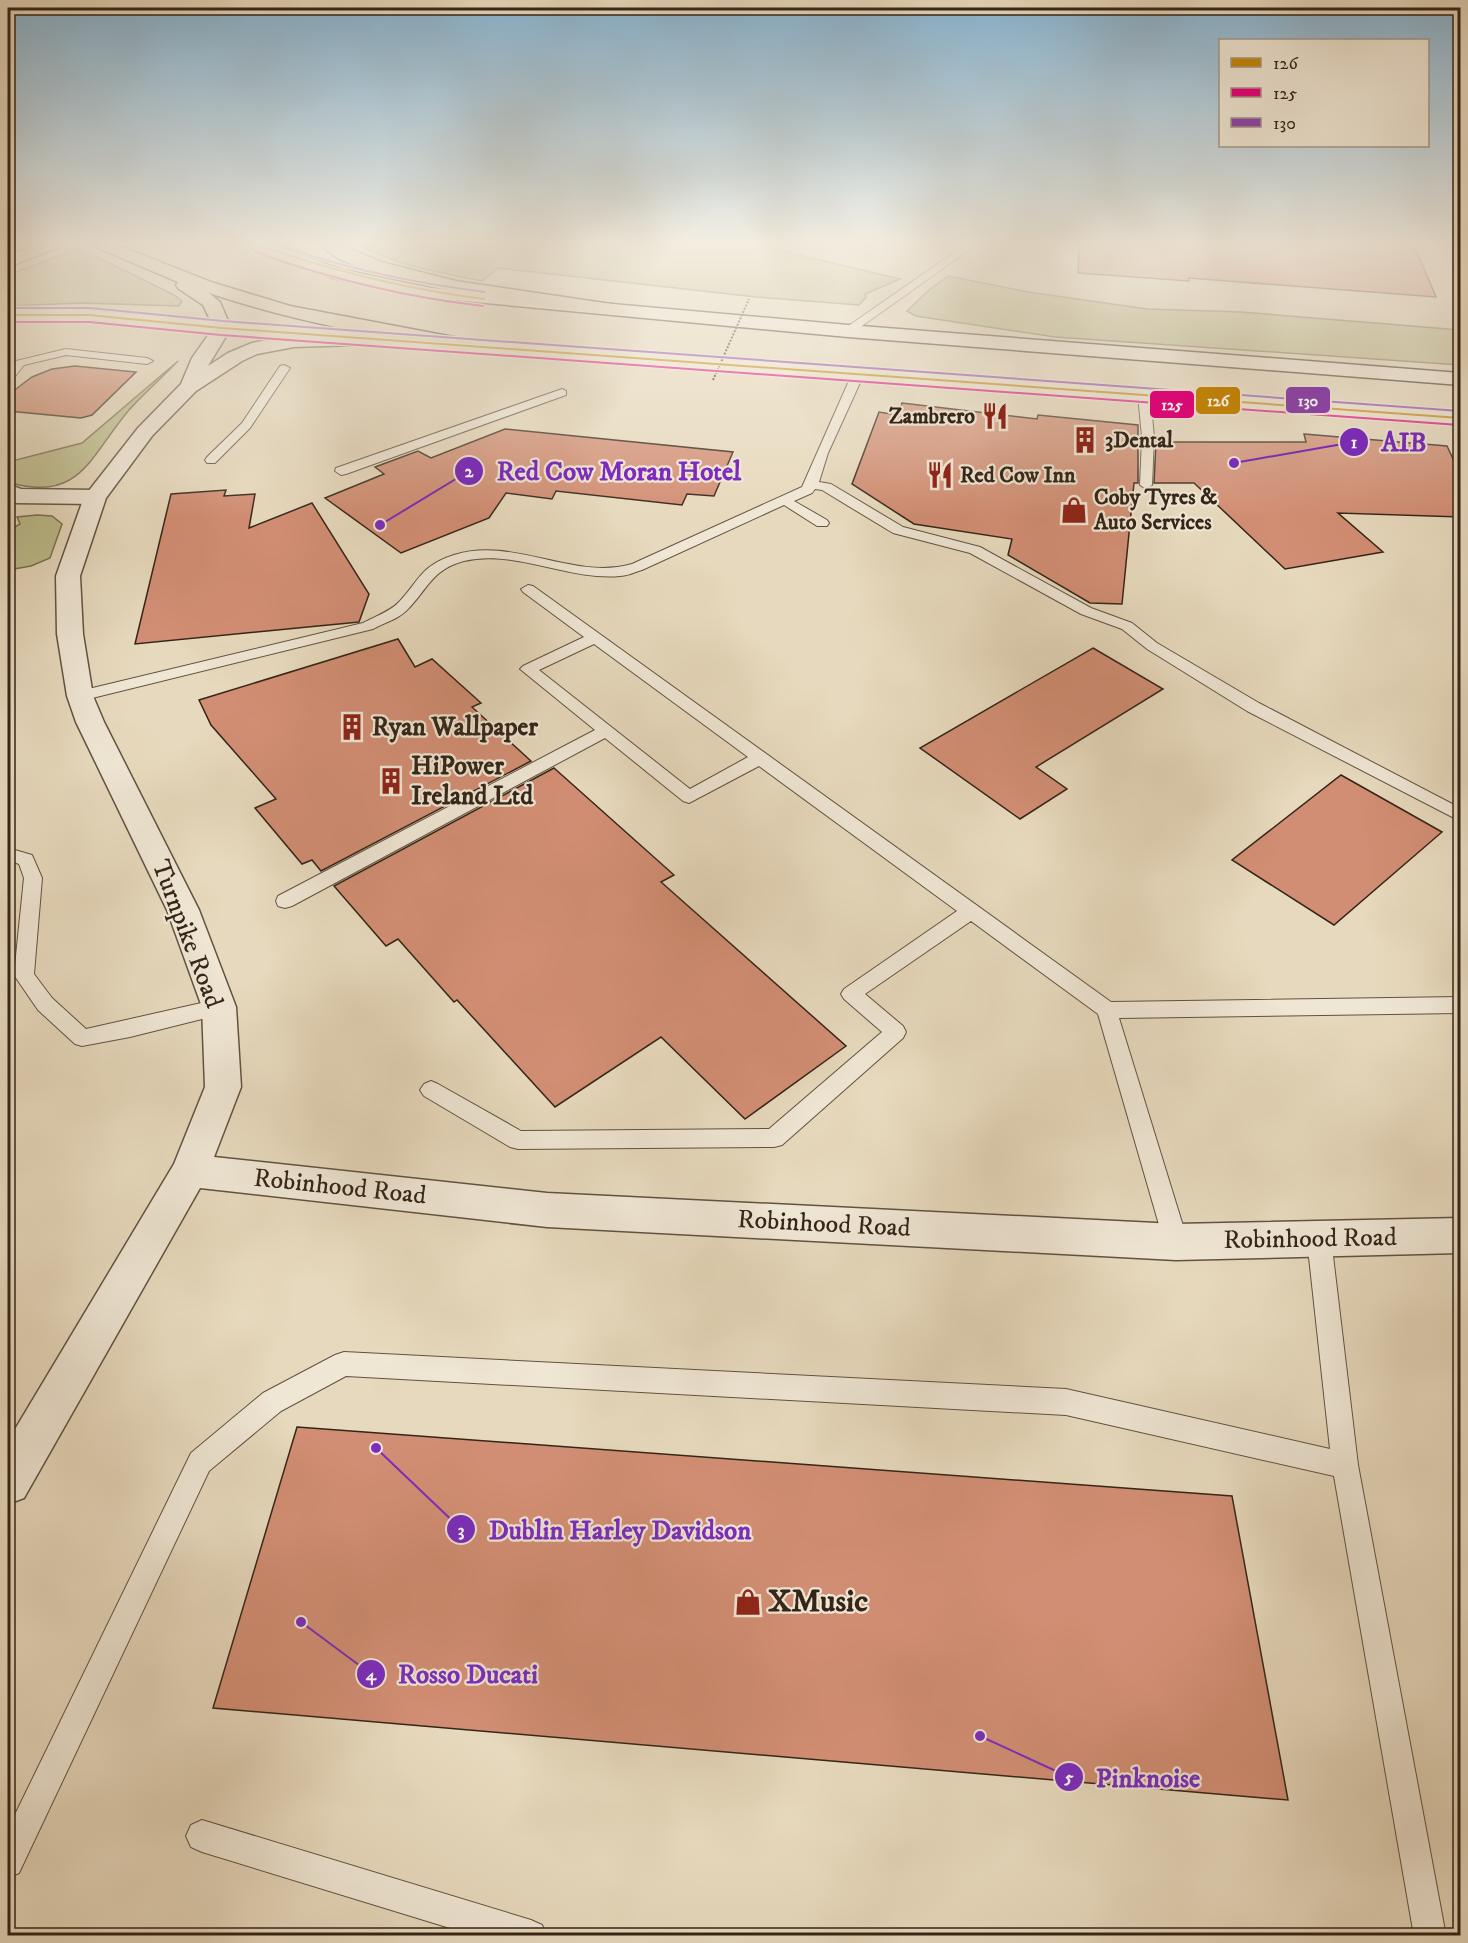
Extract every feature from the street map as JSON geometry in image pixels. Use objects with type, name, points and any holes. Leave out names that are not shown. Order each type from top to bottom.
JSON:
[{"type":"highway","points":[[413,336],[464,345]]},
{"type":"main road","points":[[194,336],[198,341],[202,358]]},
{"type":"main road","points":[[189,387],[202,358],[217,336]]},
{"type":"main road","points":[[341,336],[1461,418]]},
{"type":"main road","points":[[909,336],[1461,379]]},
{"type":"main road","points":[[189,387],[235,357],[252,349],[294,341],[392,339]]},
{"type":"main road","name":"Turnpike Road","points":[[8,1482],[190,1171],[223,1087],[219,1007],[183,910],[90,722],[80,696],[70,634],[68,576],[95,497],[145,432],[189,387]]},
{"type":"main road","points":[[8,492],[16,496],[95,497]]},
{"type":"main road","name":"Robinhood Road","points":[[190,1171],[547,1210],[1176,1242],[1461,1236]]},
{"type":"lane","points":[[8,378],[20,363],[66,352],[147,362]]},
{"type":"lane","points":[[211,460],[246,424],[284,368]]},
{"type":"lane","points":[[80,696],[368,626],[403,607],[424,578],[442,565],[459,558],[488,553],[587,571],[620,572],[638,567],[807,490],[812,484],[822,453],[858,374]]},
{"type":"lane","points":[[341,471],[562,393]]},
{"type":"lane","points":[[1144,394],[1148,437],[1146,485]]},
{"type":"lane","points":[[812,484],[826,487],[898,530],[975,550],[1086,611],[1127,626],[1152,646],[1253,707],[1461,815]]},
{"type":"lane","points":[[784,500],[822,523]]},
{"type":"lane","points":[[528,589],[1107,1010],[1461,1005]]},
{"type":"lane","points":[[595,638],[528,669],[689,797],[760,758]]},
{"type":"lane","points":[[285,901],[606,731]]},
{"type":"lane","points":[[8,854],[26,860],[33,878],[24,975],[45,1004],[82,1038],[130,1029],[219,1007]]},
{"type":"lane","points":[[431,1090],[518,1140],[774,1138],[896,1032],[850,994],[971,911]]},
{"type":"lane","points":[[1107,1010],[1176,1242]]},
{"type":"lane","points":[[1319,1239],[1345,1465],[1430,1935]]},
{"type":"lane","points":[[8,1862],[200,1462],[272,1402],[344,1364],[1066,1402],[1345,1465]]},
{"type":"lane","points":[[202,1836],[531,1935]]},
{"type":"path","points":[[713,380],[733,336]]},
{"type":"green space","points":[[1046,336],[1460,336],[1460,365]]},
{"type":"green space","points":[[178,361],[129,410],[81,472],[68,481],[52,487],[32,487],[8,482],[8,462],[82,443]]},
{"type":"green space","points":[[52,516],[62,524],[50,558],[31,566],[8,570],[8,531],[20,524],[17,517]]},
{"type":"building","points":[[75,366],[136,372],[92,415],[81,418],[8,411],[8,395],[32,377],[52,369]]},
{"type":"building","points":[[902,403],[1037,419],[1038,415],[1138,425],[1138,483],[1134,483],[1122,604],[1090,603],[1008,555],[1012,539],[914,524],[852,484],[879,412],[898,415]]},
{"type":"building","points":[[505,429],[733,452],[714,496],[687,494],[682,505],[556,491],[552,499],[506,493],[489,518],[401,553],[325,498],[384,474],[375,467],[418,451],[431,458]]},
{"type":"building","points":[[1304,434],[1447,446],[1461,476],[1461,517],[1338,513],[1383,552],[1285,569],[1194,483],[1154,483],[1156,442],[1306,442]]},
{"type":"building","points":[[226,490],[224,496],[255,494],[249,528],[312,503],[369,594],[359,622],[135,644],[171,494]]},
{"type":"building","points":[[398,639],[415,667],[432,659],[481,703],[472,707],[531,761],[321,871],[312,860],[302,864],[255,808],[276,799],[211,725],[199,700]]},
{"type":"building","points":[[1093,648],[1163,689],[1036,767],[1067,789],[1020,819],[920,748]]},
{"type":"building","points":[[554,768],[674,875],[661,882],[846,1046],[745,1119],[661,1037],[555,1107],[457,1000],[454,1002],[398,939],[386,946],[334,886]]},
{"type":"building","points":[[1341,775],[1442,832],[1334,925],[1232,860]]},
{"type":"building","name":"XMusic","points":[[297,1427],[1232,1496],[1288,1800],[213,1708]]},
{"type":"transit line","name":"125","points":[[230,336],[1459,425]]},
{"type":"transit line","name":"126","points":[[328,336],[1460,418]]},
{"type":"transit line","name":"130","points":[[425,336],[1460,411]]},
{"type":"place","name":"Zambrero","points":[[995,416]]},
{"type":"place","name":"3Dental","points":[[1085,440]]},
{"type":"place","name":"AIB","points":[[1234,463]]},
{"type":"place","name":"Red Cow Inn","points":[[940,475]]},
{"type":"place","name":"Coby Tyres & Auto Services","points":[[1074,510]]},
{"type":"place","name":"Red Cow Moran Hotel","points":[[380,525]]},
{"type":"place","name":"Ryan Wallpaper","points":[[352,727]]},
{"type":"place","name":"HiPower Ireland Ltd","points":[[391,781]]},
{"type":"place","name":"Dublin Harley Davidson","points":[[376,1448]]},
{"type":"place","name":"XMusic","points":[[748,1602]]},
{"type":"place","name":"Rosso Ducati","points":[[301,1622]]},
{"type":"place","name":"Pinknoise","points":[[980,1736]]}]
